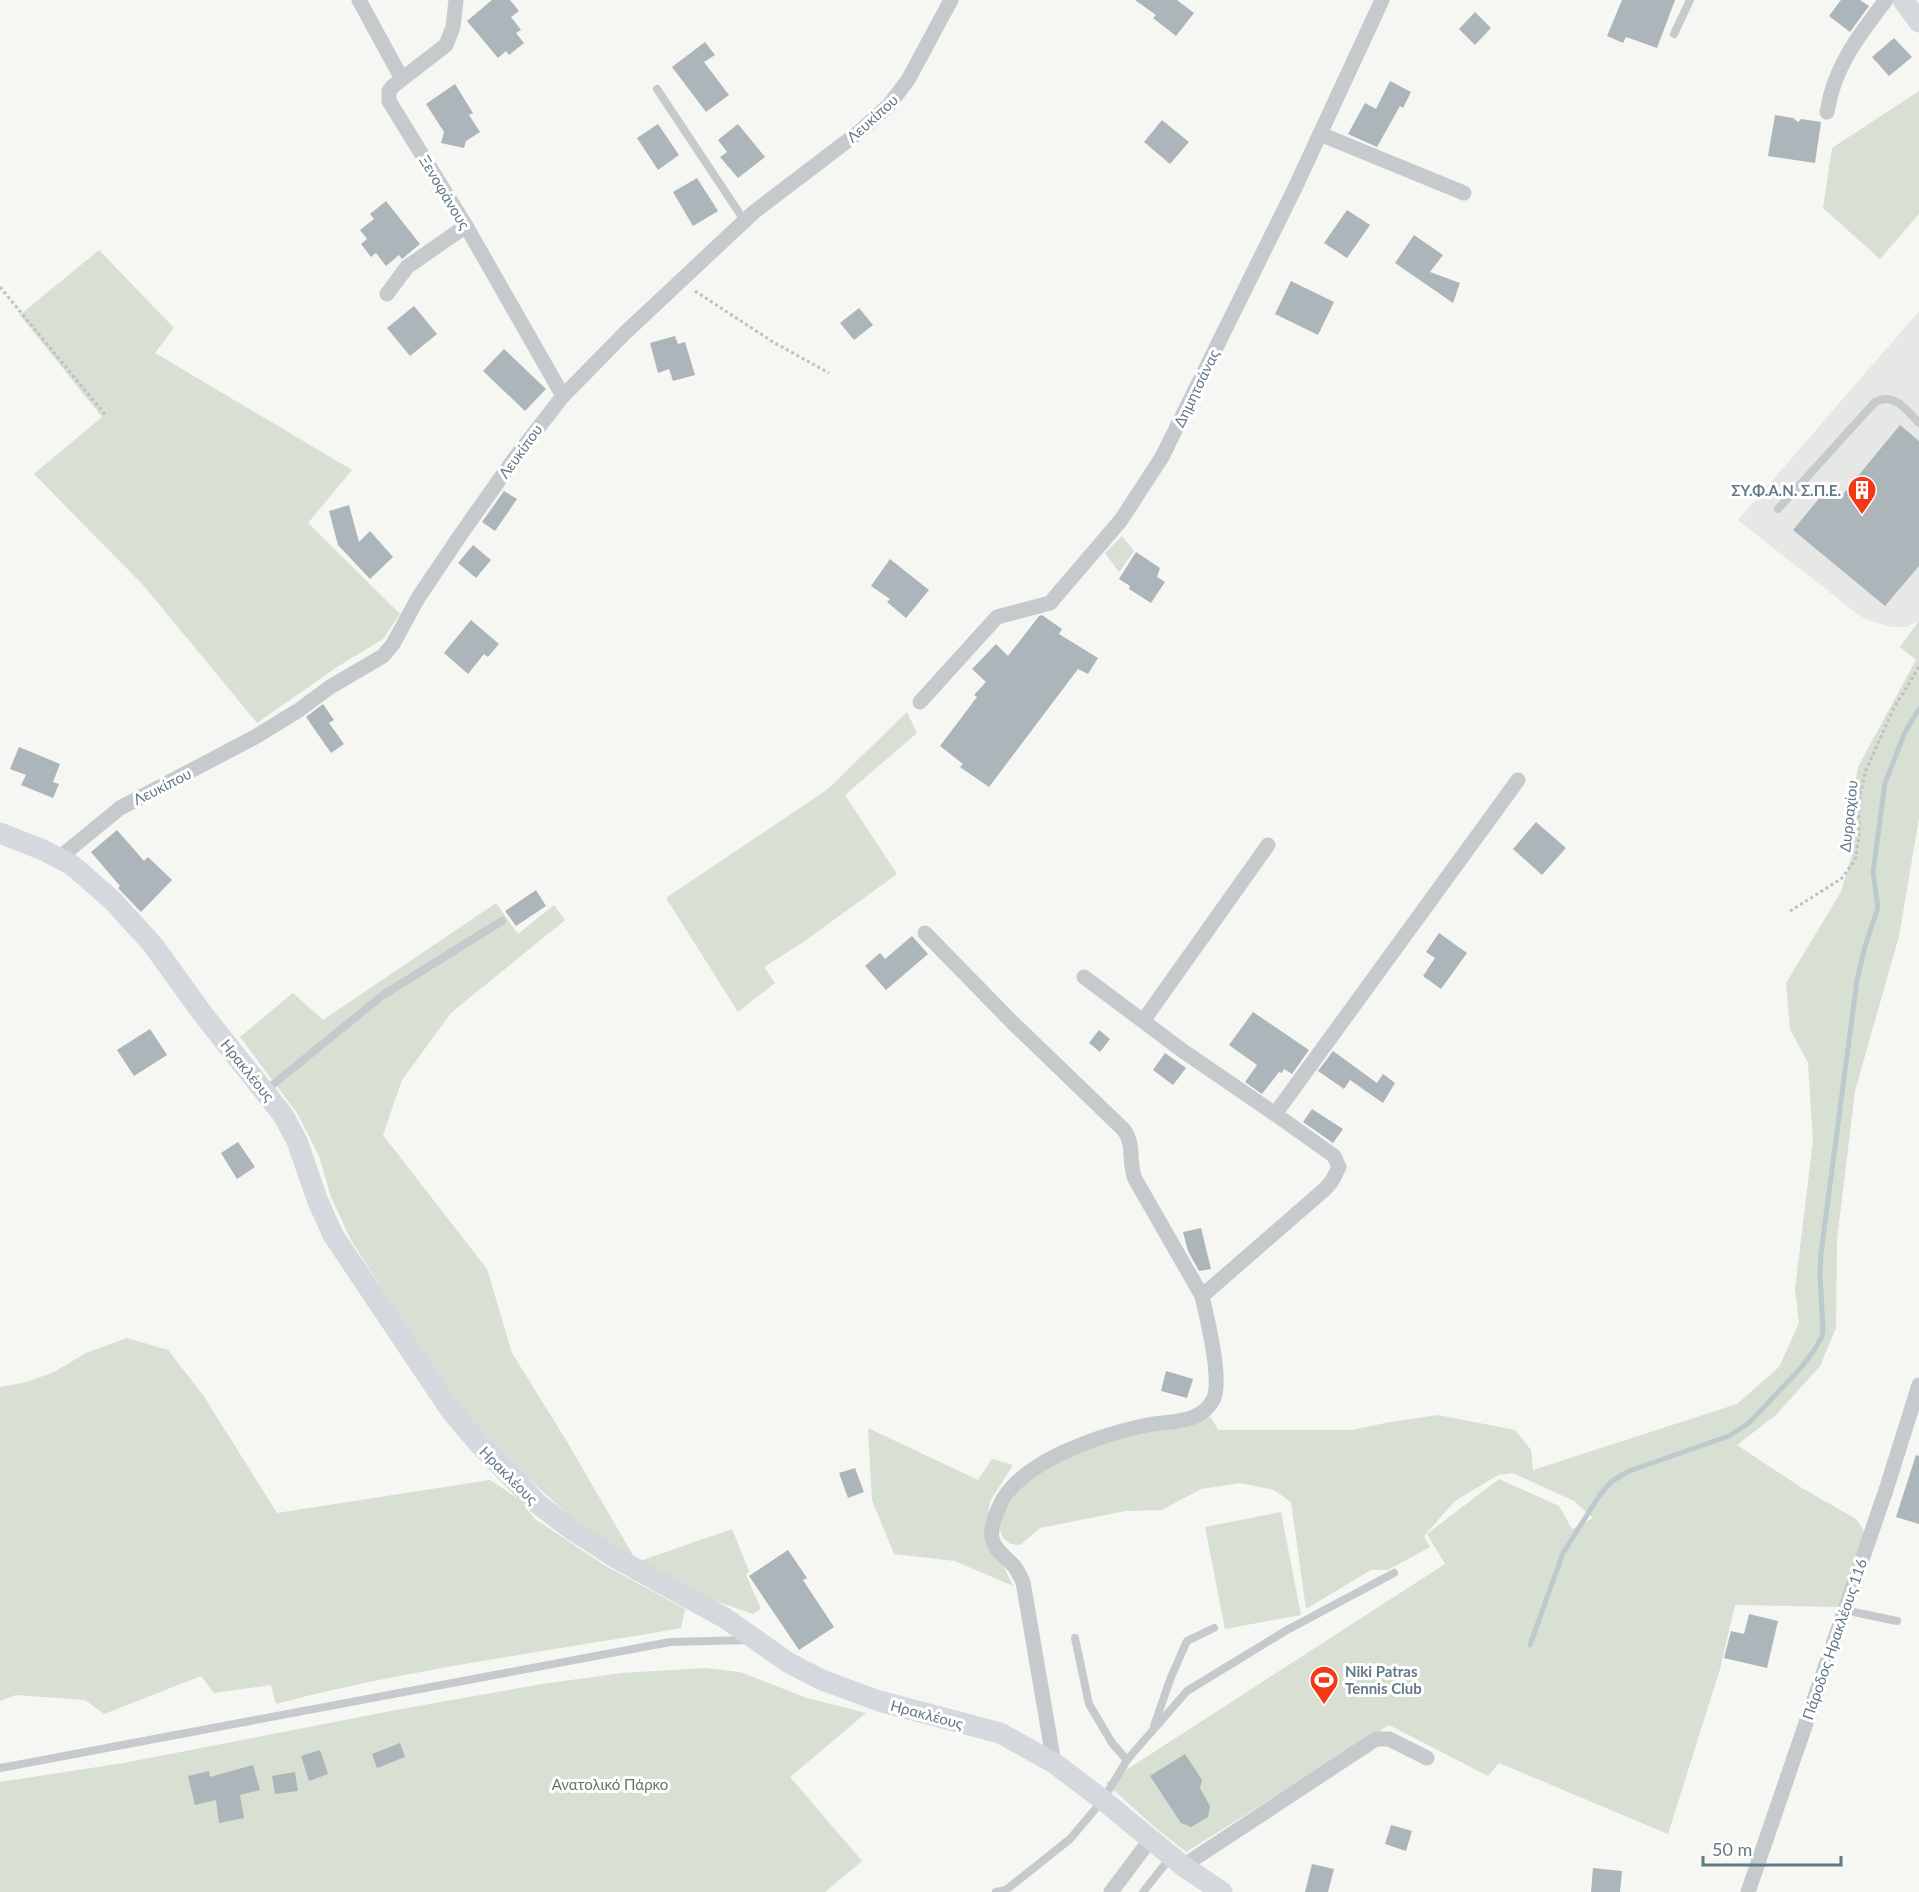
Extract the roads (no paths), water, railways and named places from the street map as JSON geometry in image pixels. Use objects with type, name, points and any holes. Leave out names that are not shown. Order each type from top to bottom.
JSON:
[{"type":"street","points":[[359,0],[402,79]]},
{"type":"street","name":"Ξενοφάνους","points":[[456,0],[453,27],[446,45],[389,91],[389,101],[466,226],[563,396]]},
{"type":"street","name":"Λευκίπου","points":[[59,858],[120,808],[270,729],[330,687],[383,656],[393,644],[418,598],[459,537],[514,459],[563,396],[626,332],[744,220],[859,132],[889,105],[908,80],[951,0]]},
{"type":"street","name":"Δημητσάνας","points":[[920,702],[997,617],[1050,603],[1120,520],[1162,457],[1294,190],[1382,0]]},
{"type":"street","points":[[1827,112],[1830,93],[1839,69],[1886,0]]},
{"type":"street","points":[[1903,0],[1919,22]]},
{"type":"street","points":[[1320,134],[1464,193]]},
{"type":"street","points":[[387,294],[407,267],[466,226]]},
{"type":"street","points":[[1275,1114],[1518,780]]},
{"type":"street","name":"Ηρακλέους","points":[[0,833],[59,858],[86,877],[132,921],[153,945],[202,1013],[265,1091],[291,1128],[324,1217],[345,1255],[451,1411],[479,1444],[538,1504],[616,1558],[725,1618],[789,1663],[822,1680],[879,1701],[1000,1733],[1054,1763],[1103,1800],[1177,1862],[1222,1892]]},
{"type":"street","points":[[1143,1021],[1268,845]]},
{"type":"street","points":[[925,933],[1013,1023],[1124,1130],[1131,1142],[1131,1165],[1135,1179],[1202,1296],[1209,1331],[1216,1382],[1213,1400],[1208,1406],[1184,1421],[1161,1422],[1125,1431],[1048,1461],[1030,1471],[1010,1489],[995,1516],[991,1533],[993,1543],[1014,1566],[1023,1582],[1054,1763]]},
{"type":"street","points":[[1084,976],[1143,1021],[1334,1156],[1339,1167],[1336,1175],[1324,1189],[1202,1296]]},
{"type":"street","name":"Πάροδος Ηρακλέους 116","points":[[1748,1892],[1886,1490],[1919,1385]]},
{"type":"street","points":[[1177,1862],[1376,1739],[1389,1739],[1427,1758]]},
{"type":"street","points":[[1111,1892],[1150,1839]]},
{"type":"lane","points":[[1674,34],[1690,0]]},
{"type":"lane","points":[[657,89],[744,220]]},
{"type":"lane","points":[[1778,509],[1875,402],[1883,398],[1890,398],[1919,423]]},
{"type":"lane","points":[[265,1091],[383,995],[502,921]]},
{"type":"lane","points":[[996,1892],[1006,1890],[1070,1839],[1103,1800],[1127,1760],[1187,1691],[1287,1630],[1394,1573]]},
{"type":"lane","points":[[1844,1610],[1897,1621]]},
{"type":"lane","points":[[1153,1730],[1171,1677],[1187,1641],[1214,1628]]},
{"type":"lane","points":[[1075,1638],[1089,1704],[1112,1743],[1127,1760]]},
{"type":"lane","points":[[0,1768],[670,1642],[756,1640]]},
{"type":"lane","points":[[1143,1892],[1177,1862]]},
{"type":"waterway","points":[[1530,1645],[1563,1553],[1599,1496],[1612,1481],[1629,1471],[1729,1436],[1749,1423],[1799,1370],[1822,1337],[1821,1253],[1857,980],[1865,946],[1878,908],[1873,872],[1885,783],[1905,732],[1919,709]]},
{"type":"place","name":"ΣΥ.Φ.Α.Ν. Σ.Π.Ε.","points":[[1862,516]]},
{"type":"place","name":"Niki Patras Tennis Club","points":[[1324,1706]]},
{"type":"park label","name":"Ανατολικό Πάρκο","points":[[610,1784]]}]
